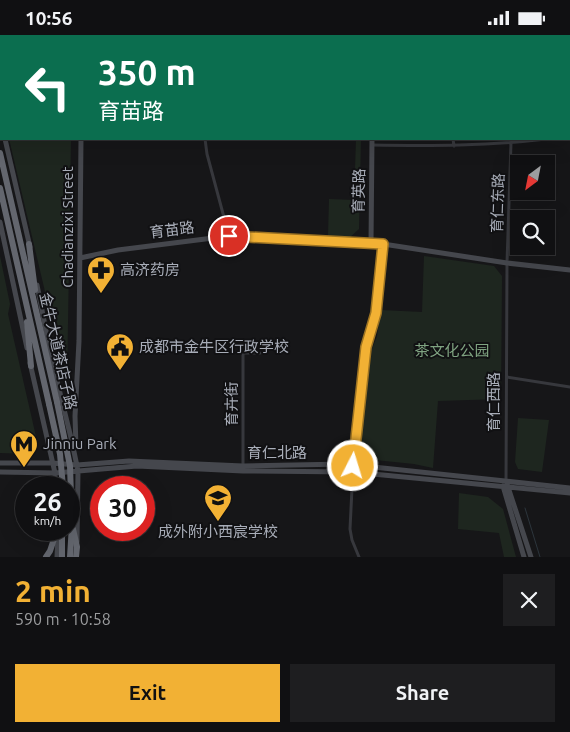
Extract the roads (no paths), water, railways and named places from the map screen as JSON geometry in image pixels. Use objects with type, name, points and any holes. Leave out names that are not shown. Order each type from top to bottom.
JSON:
[{"type":"highway","name":"金牛大道茶店子路","points":[[0,153],[57,402],[70,476]]},
{"type":"highway","points":[[0,188],[25,301],[30,366]]},
{"type":"highway","points":[[29,244],[40,331]]},
{"type":"highway","name":"金牛大道茶店子路","points":[[25,301],[60,454],[62,476]]},
{"type":"highway","points":[[46,557],[54,541]]},
{"type":"highway","points":[[62,541],[62,557]]},
{"type":"highway","name":"金牛大道茶店子路","points":[[70,557],[71,541]]},
{"type":"highway","points":[[76,541],[76,557]]},
{"type":"street","points":[[5,140],[77,468],[76,557]]},
{"type":"street","name":"Chadianzixi Street","points":[[77,468],[75,416],[79,341],[81,140]]},
{"type":"street","points":[[205,140],[207,154],[229,236]]},
{"type":"street","name":"育英路","points":[[371,243],[372,140]]},
{"type":"street","points":[[453,140],[454,146]]},
{"type":"street","points":[[372,145],[454,146],[537,140]]},
{"type":"street","name":"育仁东路","points":[[507,263],[511,143]]},
{"type":"street","points":[[0,222],[54,476]]},
{"type":"street","name":"育苗路","points":[[80,258],[118,250],[229,236],[383,244],[507,263],[570,270]]},
{"type":"street","points":[[359,557],[350,529],[352,469],[366,347],[376,313],[383,244]]},
{"type":"street","name":"育仁西路","points":[[507,263],[506,485],[524,557]]},
{"type":"street","name":"育卉街","points":[[243,469],[243,353],[260,353]]},
{"type":"street","points":[[507,377],[570,387]]},
{"type":"street","name":"育仁北路","points":[[77,468],[129,461],[243,469],[345,464],[352,469],[506,485]]},
{"type":"street","points":[[0,463],[52,463],[77,468]]},
{"type":"street","points":[[0,472],[54,473],[77,468]]},
{"type":"street","points":[[506,485],[570,488]]},
{"type":"street","points":[[506,485],[570,493]]},
{"type":"street","name":"育仁西路","points":[[506,485],[530,557]]},
{"type":"street","points":[[57,557],[58,541]]},
{"type":"waterway","points":[[525,508],[540,557]]},
{"type":"place","name":"高济药房","points":[[101,294]]},
{"type":"place","name":"成都市金牛区行政学校","points":[[120,371]]},
{"type":"place","name":"Jinniu Park","points":[[24,468]]},
{"type":"place","name":"成外附小西宸学校","points":[[218,522]]},
{"type":"park label","name":"茶文化公园","points":[[452,351]]}]
